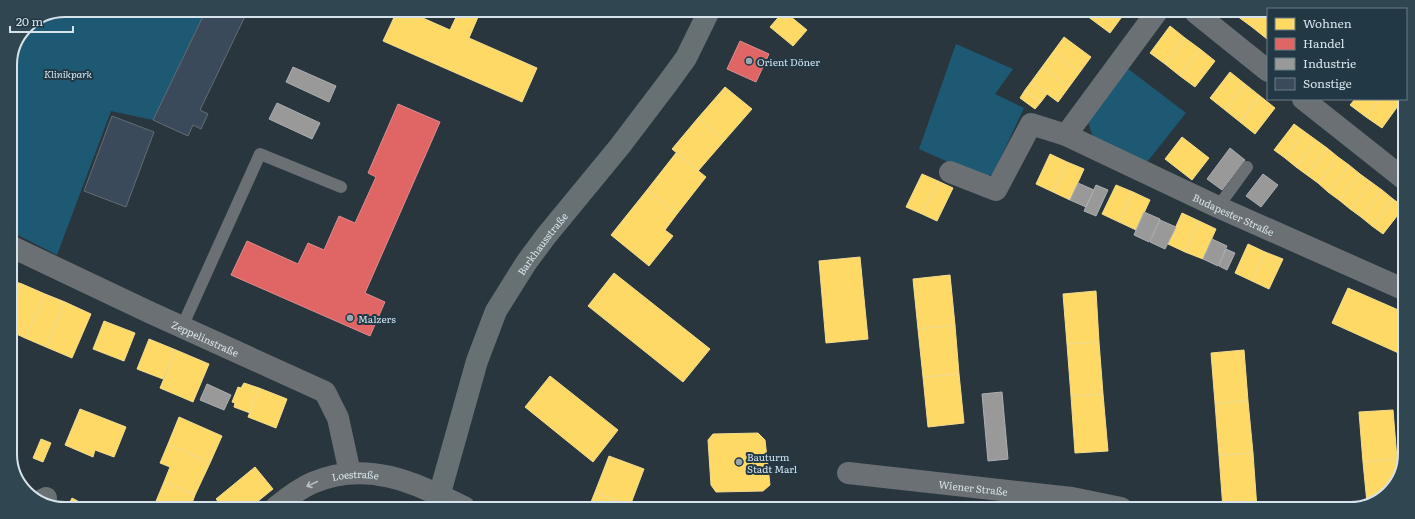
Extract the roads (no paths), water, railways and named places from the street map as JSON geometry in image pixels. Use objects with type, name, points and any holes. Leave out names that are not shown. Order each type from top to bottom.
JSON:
[{"type":"main road","name":"Barkhausstraße","points":[[438,501],[477,361],[496,312],[526,263],[546,236],[620,146],[672,78],[686,58],[706,17]]},
{"type":"street","points":[[1066,135],[1152,17]]},
{"type":"street","points":[[1201,17],[1267,70]]},
{"type":"street","points":[[1304,100],[1398,174]]},
{"type":"street","name":"Budapester Straße","points":[[950,172],[996,190],[1030,124],[1066,135],[1218,207],[1398,287]]},
{"type":"street","name":"Zeppelinstraße","points":[[17,249],[325,392],[338,418],[350,474]]},
{"type":"street","name":"Loestraße","points":[[281,502],[311,483],[327,478],[350,474],[372,474],[395,477],[409,482],[438,501]]},
{"type":"street","name":"Wiener Straße","points":[[848,474],[1072,498],[1092,502]]},
{"type":"lane","points":[[182,327],[260,154],[341,187]]},
{"type":"lane","points":[[1218,207],[1247,167]]},
{"type":"place","name":"Orient Döner","points":[[749,61]]},
{"type":"place","name":"Malzers","points":[[350,318]]},
{"type":"place","name":"Bauturm Stadt Marl","points":[[739,462]]},
{"type":"park label","name":"Klinikpark","points":[[68,73]]}]
